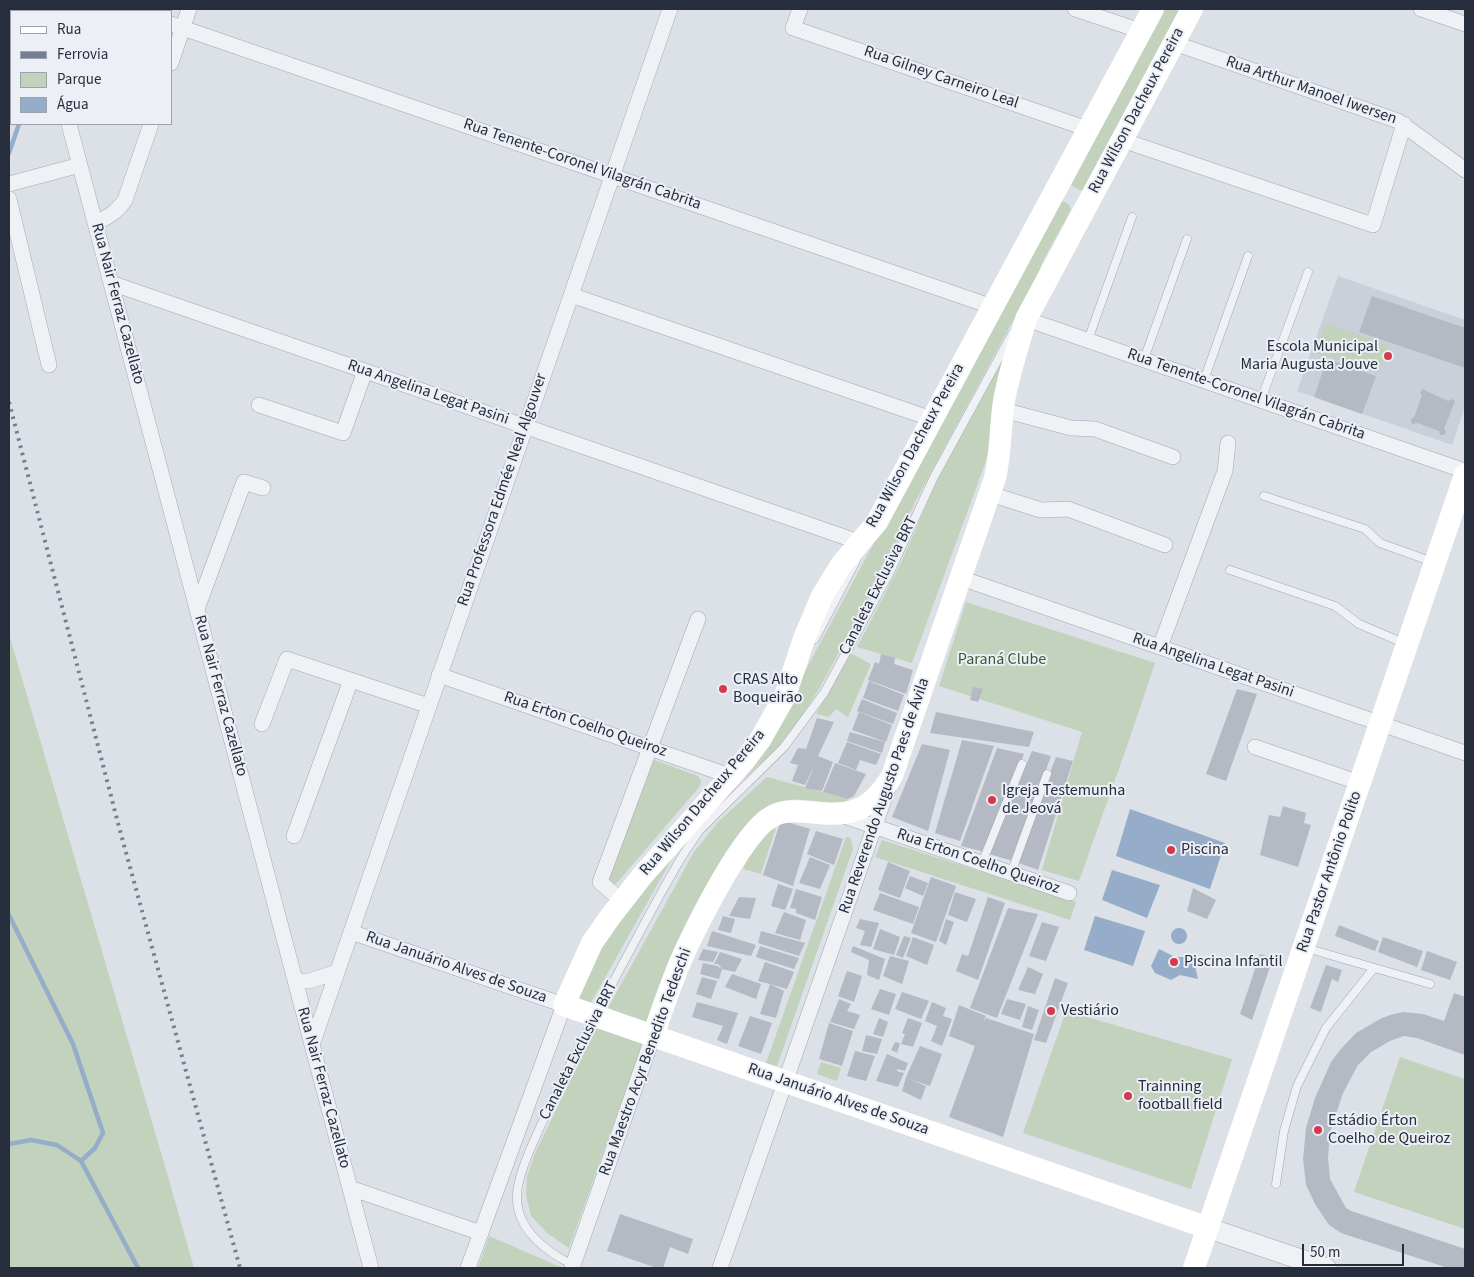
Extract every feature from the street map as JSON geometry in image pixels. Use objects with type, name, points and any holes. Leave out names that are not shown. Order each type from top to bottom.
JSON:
[{"type":"main road","name":"Rua Wilson Dacheux Pereira","points":[[564,1005],[592,943],[622,902],[648,869],[760,740],[785,696],[822,596],[836,572],[877,522],[1153,9]]},
{"type":"main road","name":"Rua Wilson Dacheux Pereira","points":[[1026,319],[1192,9]]},
{"type":"main road","points":[[1053,194],[1068,194],[1074,197],[1082,215]]},
{"type":"main road","name":"Rua Reverendo Augusto Paes de Ávila","points":[[892,776],[998,468],[1003,410],[1012,366],[1026,319]]},
{"type":"main road","name":"Rua Pastor Antônio Polito","points":[[1194,1268],[1465,475]]},
{"type":"main road","points":[[842,815],[857,810],[868,803],[884,789],[892,776]]},
{"type":"main road","name":"Rua Erton Coelho Queiroz","points":[[771,816],[794,811],[842,815]]},
{"type":"main road","name":"Rua Maestro Acyr Benedito Tedeschi","points":[[653,1036],[680,962],[718,889],[753,832],[771,816]]},
{"type":"main road","name":"Rua Januário Alves de Souza","points":[[564,1005],[1208,1228]]},
{"type":"street","points":[[172,57],[177,26],[189,9]]},
{"type":"street","name":"Rua Professora Edmée Neal Algouver","points":[[312,1045],[670,9]]},
{"type":"street","name":"Rua Gilney Carneiro Leal","points":[[800,9],[793,28],[1088,129]]},
{"type":"street","points":[[1075,9],[1141,32]]},
{"type":"street","points":[[1421,9],[1465,24]]},
{"type":"street","name":"Rua Tenente-Coronel Vilagrán Cabrita","points":[[177,26],[992,307]]},
{"type":"street","name":"Rua Arthur Manoel Iwersen","points":[[1174,43],[1404,124],[1465,170]]},
{"type":"street","points":[[1122,140],[1373,225],[1404,124]]},
{"type":"street","name":"Rua Nair Ferraz Cazellato","points":[[69,125],[371,1268]]},
{"type":"street","points":[[96,223],[119,209],[125,200],[151,125]]},
{"type":"street","points":[[9,184],[80,165]]},
{"type":"street","points":[[9,199],[49,365]]},
{"type":"street","name":"Rua Angelina Legat Pasini","points":[[111,283],[859,542]]},
{"type":"street","points":[[571,295],[932,419]]},
{"type":"street","name":"Rua Tenente-Coronel Vilagrán Cabrita","points":[[1026,319],[1465,470]]},
{"type":"street","points":[[259,405],[343,433],[365,371]]},
{"type":"street","points":[[1003,410],[1071,428],[1094,429],[1172,457]]},
{"type":"street","points":[[1160,647],[1225,471],[1228,443]]},
{"type":"street","points":[[197,609],[244,482],[263,488]]},
{"type":"street","points":[[990,494],[1041,510],[1068,509],[1165,545]]},
{"type":"street","name":"Rua Angelina Legat Pasini","points":[[961,578],[1465,754]]},
{"type":"street","points":[[622,902],[600,882],[698,619]]},
{"type":"street","points":[[262,724],[287,658],[429,706]]},
{"type":"street","name":"Rua Erton Coelho Queiroz","points":[[440,675],[730,776]]},
{"type":"street","points":[[294,836],[351,680]]},
{"type":"street","points":[[1255,747],[1360,783]]},
{"type":"street","name":"Rua Reverendo Augusto Paes de Ávila","points":[[720,1268],[892,776]]},
{"type":"street","name":"Rua Erton Coelho Queiroz","points":[[842,815],[1069,893]]},
{"type":"street","name":"Rua Januário Alves de Souza","points":[[351,932],[564,1005]]},
{"type":"street","points":[[295,981],[309,981],[337,972]]},
{"type":"street","name":"Rua Wilson Dacheux Pereira","points":[[468,1268],[564,1005]]},
{"type":"street","name":"Rua Maestro Acyr Benedito Tedeschi","points":[[576,1267],[653,1036]]},
{"type":"street","points":[[350,1188],[481,1233]]},
{"type":"street","name":"Rua Januário Alves de Souza","points":[[1208,1228],[1326,1268]]},
{"type":"lane","points":[[1088,340],[1132,217]]},
{"type":"lane","points":[[1144,359],[1187,239]]},
{"type":"lane","points":[[1204,380],[1248,256]]},
{"type":"lane","points":[[1261,400],[1308,272]]},
{"type":"lane","name":"Canaleta Exclusiva BRT","points":[[700,830],[784,747],[812,711],[885,581],[934,477],[1013,332],[1026,319]]},
{"type":"lane","points":[[1264,496],[1365,529],[1380,543],[1435,563]]},
{"type":"lane","name":"Canaleta Exclusiva BRT","points":[[785,696],[877,522]]},
{"type":"lane","points":[[1230,570],[1335,606],[1359,624],[1407,644]]},
{"type":"lane","points":[[982,864],[1022,764]]},
{"type":"lane","points":[[1011,873],[1047,774]]},
{"type":"lane","name":"Canaleta Exclusiva BRT","points":[[576,1267],[546,1249],[530,1233],[520,1216],[517,1195],[521,1175],[540,1128],[595,1016],[668,881],[700,830],[730,776]]},
{"type":"lane","points":[[1304,947],[1430,984]]},
{"type":"lane","points":[[1276,1184],[1284,1131],[1297,1086],[1326,1028],[1374,968]]},
{"type":"shaded area","name":"Escola Municipal Maria Augusta Jouve","points":[[1338,276],[1465,320],[1465,407],[1452,445],[1297,391]]},
{"type":"green space","points":[[1160,9],[1180,9],[1084,192],[1069,184]]},
{"type":"green space","points":[[1057,201],[1066,202],[1071,209],[1042,263],[1035,287],[1011,324],[915,502],[888,562],[819,689],[800,719],[776,749],[742,780],[779,720]]},
{"type":"green space","points":[[1326,323],[1389,345],[1378,374],[1316,352]]},
{"type":"green space","points":[[1009,347],[987,458],[912,663],[857,647],[900,565],[936,483]]},
{"type":"green space","name":"Paraná Clube","points":[[966,602],[1155,663],[1079,881],[1042,870],[1082,732],[939,686]]},
{"type":"green space","points":[[9,634],[169,1180],[194,1268],[9,1268]]},
{"type":"green space","points":[[850,653],[871,664],[848,717],[836,709],[829,717],[816,714]]},
{"type":"green space","points":[[654,760],[698,776],[701,781],[700,786],[616,884],[611,883],[609,879]]},
{"type":"green space","points":[[767,777],[848,799],[844,805],[788,800],[765,808],[742,831],[646,1023],[608,1008],[694,852],[718,822]]},
{"type":"green space","points":[[776,828],[761,874],[743,869],[760,839]]},
{"type":"green space","points":[[688,830],[588,1008],[577,1003],[591,961]]},
{"type":"green space","points":[[846,837],[851,838],[853,849],[777,1066],[766,1063]]},
{"type":"green space","points":[[882,840],[1076,902],[1070,920],[875,857]]},
{"type":"green space","name":"Trainning football field","points":[[1066,1011],[1232,1059],[1191,1189],[1023,1133]]},
{"type":"green space","points":[[598,1024],[644,1039],[569,1248],[547,1233],[531,1216],[526,1195],[527,1176],[536,1151]]},
{"type":"green space","points":[[1400,1057],[1465,1079],[1465,1229],[1354,1192]]},
{"type":"green space","points":[[821,1062],[841,1068],[837,1081],[817,1074]]},
{"type":"green space","points":[[489,1236],[563,1268],[478,1268]]},
{"type":"water","name":"Piscina","points":[[1130,809],[1225,843],[1210,889],[1116,856]]},
{"type":"water","name":"Piscina","points":[[1112,870],[1160,885],[1147,918],[1102,900]]},
{"type":"water","points":[[1095,916],[1145,931],[1133,966],[1084,950]]},
{"type":"water","points":[[1176,928],[1182,928],[1187,933],[1185,942],[1176,944],[1171,939],[1171,933]]},
{"type":"water","name":"Piscina Infantil","points":[[1159,949],[1175,957],[1193,957],[1198,979],[1180,975],[1171,980],[1155,973],[1151,966]]},
{"type":"building","points":[[1372,296],[1465,328],[1465,368],[1359,332]]},
{"type":"building","points":[[1327,359],[1376,376],[1362,414],[1314,397]]},
{"type":"building","points":[[1422,389],[1448,401],[1452,399],[1455,401],[1444,429],[1446,432],[1444,435],[1440,435],[1439,431],[1417,423],[1411,423],[1411,419],[1414,417],[1422,396],[1420,393]]},
{"type":"building","points":[[881,654],[895,658],[894,664],[913,670],[906,694],[868,680],[875,662],[879,664]]},
{"type":"building","points":[[869,681],[904,695],[898,711],[863,698]]},
{"type":"building","points":[[973,687],[983,689],[978,702],[970,700]]},
{"type":"building","points":[[1237,689],[1257,694],[1226,781],[1206,774]]},
{"type":"building","points":[[862,699],[897,713],[893,724],[857,711]]},
{"type":"building","points":[[859,712],[892,725],[886,742],[852,730]]},
{"type":"building","points":[[936,712],[1034,732],[1029,747],[930,733]]},
{"type":"building","points":[[817,718],[834,722],[818,756],[833,762],[822,791],[805,788],[815,764],[805,785],[792,781],[798,765],[790,763],[798,748],[806,749]]},
{"type":"building","points":[[850,732],[885,742],[882,753],[847,741]]},
{"type":"building","points":[[962,740],[994,746],[960,841],[935,833]]},
{"type":"building","points":[[847,742],[881,754],[876,765],[860,760],[856,770],[838,763]]},
{"type":"building","points":[[922,744],[950,750],[928,831],[892,817]]},
{"type":"building","name":"Igreja Testemunha de Jeová","points":[[997,748],[1024,754],[985,852],[961,846]]},
{"type":"building","points":[[1032,751],[1051,756],[1013,861],[989,854]]},
{"type":"building","points":[[1056,757],[1073,761],[1038,870],[1016,862]]},
{"type":"building","points":[[835,763],[866,774],[854,796],[848,799],[823,792]]},
{"type":"building","points":[[1283,806],[1306,813],[1304,823],[1311,825],[1298,867],[1260,855],[1269,815],[1280,817]]},
{"type":"building","points":[[781,820],[810,829],[793,886],[763,875]]},
{"type":"building","points":[[816,831],[843,839],[834,865],[807,854]]},
{"type":"building","points":[[810,857],[830,865],[820,889],[799,883]]},
{"type":"building","points":[[888,862],[910,871],[900,898],[878,890]]},
{"type":"building","points":[[910,876],[928,883],[923,896],[905,888]]},
{"type":"building","points":[[931,877],[956,886],[936,942],[911,933]]},
{"type":"building","points":[[778,884],[793,889],[785,910],[771,906]]},
{"type":"building","points":[[1193,888],[1216,900],[1207,919],[1187,911]]},
{"type":"building","points":[[796,889],[822,897],[815,920],[796,913],[796,909],[790,908]]},
{"type":"building","points":[[955,892],[976,899],[967,922],[948,915]]},
{"type":"building","points":[[880,893],[919,907],[913,924],[873,910]]},
{"type":"building","points":[[739,897],[756,898],[750,919],[729,916]]},
{"type":"building","points":[[988,897],[1005,903],[978,980],[956,971],[962,954],[968,956]]},
{"type":"building","points":[[1008,908],[1038,914],[997,1018],[970,1008]]},
{"type":"building","points":[[784,912],[806,920],[800,940],[775,933]]},
{"type":"building","points":[[723,916],[735,919],[731,933],[718,930]]},
{"type":"building","points":[[860,919],[879,923],[871,947],[860,945],[865,931],[856,928]]},
{"type":"building","points":[[946,919],[954,922],[946,945],[939,941]]},
{"type":"building","points":[[1042,922],[1059,927],[1046,961],[1029,956]]},
{"type":"building","points":[[1339,925],[1379,941],[1375,951],[1335,936]]},
{"type":"building","points":[[880,929],[900,937],[894,955],[873,949]]},
{"type":"building","points":[[712,931],[756,945],[751,956],[707,946]]},
{"type":"building","points":[[761,931],[805,943],[799,956],[758,943]]},
{"type":"building","points":[[904,936],[911,938],[903,958],[896,955]]},
{"type":"building","points":[[913,937],[934,945],[927,965],[906,956]]},
{"type":"building","points":[[1383,937],[1423,951],[1417,967],[1378,952]]},
{"type":"building","points":[[760,946],[799,958],[794,969],[756,957]]},
{"type":"building","points":[[853,946],[885,959],[879,980],[867,975],[869,960],[851,952]]},
{"type":"building","points":[[703,949],[718,952],[713,962],[698,960]]},
{"type":"building","points":[[1427,951],[1457,962],[1450,980],[1421,970]]},
{"type":"building","points":[[720,952],[742,959],[735,972],[722,969],[718,964],[714,964]]},
{"type":"building","points":[[1260,954],[1273,958],[1252,1020],[1240,1014]]},
{"type":"building","points":[[890,956],[909,961],[902,984],[883,976]]},
{"type":"building","points":[[765,962],[794,972],[787,989],[758,981]]},
{"type":"building","points":[[703,963],[722,969],[719,979],[700,974]]},
{"type":"building","points":[[1326,965],[1342,970],[1338,982],[1332,979],[1321,1012],[1310,1008]]},
{"type":"building","points":[[1028,967],[1043,974],[1035,994],[1018,990]]},
{"type":"building","points":[[847,971],[862,976],[854,1002],[838,996]]},
{"type":"building","points":[[732,974],[761,984],[756,999],[725,987]]},
{"type":"building","points":[[702,977],[717,981],[711,999],[696,994]]},
{"type":"building","name":"Vestiário","points":[[1055,978],[1068,983],[1046,1043],[1034,1040]]},
{"type":"building","points":[[770,984],[784,991],[776,1018],[760,1014]]},
{"type":"building","points":[[880,989],[896,994],[889,1015],[871,1009]]},
{"type":"building","points":[[902,992],[929,1001],[921,1019],[895,1009]]},
{"type":"building","name":"Estádio Érton Coelho de Queiroz","points":[[1454,993],[1465,997],[1465,1055],[1417,1038],[1404,1036],[1390,1041],[1371,1052],[1358,1065],[1343,1093],[1330,1132],[1328,1158],[1330,1179],[1346,1208],[1465,1249],[1465,1268],[1448,1268],[1341,1233],[1329,1225],[1315,1204],[1306,1185],[1303,1159],[1306,1128],[1315,1098],[1331,1062],[1340,1050],[1356,1033],[1390,1015],[1403,1012],[1423,1014],[1444,1021]]},
{"type":"building","points":[[839,999],[851,1004],[847,1011],[860,1015],[854,1029],[830,1022]]},
{"type":"building","points":[[1007,999],[1026,1004],[1020,1020],[1001,1014]]},
{"type":"building","points":[[697,1002],[738,1013],[727,1044],[717,1040],[723,1026],[692,1017]]},
{"type":"building","points":[[932,1002],[946,1008],[943,1016],[952,1019],[942,1046],[931,1041],[937,1026],[925,1021]]},
{"type":"building","points":[[959,1005],[986,1016],[983,1022],[986,1018],[1034,1034],[1003,1137],[949,1117],[975,1046],[949,1036]]},
{"type":"building","points":[[1028,1006],[1039,1010],[1032,1030],[1022,1027]]},
{"type":"building","points":[[750,1016],[772,1023],[761,1054],[738,1046]]},
{"type":"building","points":[[879,1018],[888,1022],[883,1037],[873,1034]]},
{"type":"building","points":[[908,1018],[922,1023],[913,1047],[901,1044],[905,1034],[902,1033]]},
{"type":"building","points":[[829,1023],[853,1031],[842,1066],[819,1059]]},
{"type":"building","points":[[866,1035],[882,1039],[877,1054],[862,1051]]},
{"type":"building","points":[[895,1042],[900,1043],[897,1053],[891,1050]]},
{"type":"building","points":[[920,1046],[942,1054],[930,1086],[909,1079],[926,1086],[921,1100],[902,1091]]},
{"type":"building","points":[[855,1051],[875,1056],[866,1081],[847,1076]]},
{"type":"building","points":[[887,1054],[908,1063],[905,1071],[897,1069],[897,1071],[904,1073],[898,1087],[876,1081]]},
{"type":"building","points":[[620,1214],[693,1239],[688,1254],[670,1247],[663,1268],[657,1268],[607,1251]]},
{"type":"waterway","points":[[9,21],[10,26]]},
{"type":"waterway","points":[[9,153],[19,125]]},
{"type":"waterway","points":[[9,915],[73,1044],[103,1133],[95,1148],[81,1161]]},
{"type":"waterway","points":[[9,1144],[31,1140],[57,1145],[81,1161],[138,1268]]},
{"type":"railway","points":[[9,402],[119,827],[240,1268]]},
{"type":"place","name":"Escola Municipal Maria Augusta Jouve","points":[[1388,356]]},
{"type":"place","name":"CRAS Alto Boqueirão","points":[[723,689]]},
{"type":"place","name":"Igreja Testemunha de Jeová","points":[[992,800]]},
{"type":"place","name":"Piscina","points":[[1171,850]]},
{"type":"place","name":"Piscina Infantil","points":[[1174,962]]},
{"type":"place","name":"Vestiário","points":[[1051,1011]]},
{"type":"place","name":"Trainning football field","points":[[1128,1096]]},
{"type":"place","name":"Estádio Érton Coelho de Queiroz","points":[[1318,1130]]}]
